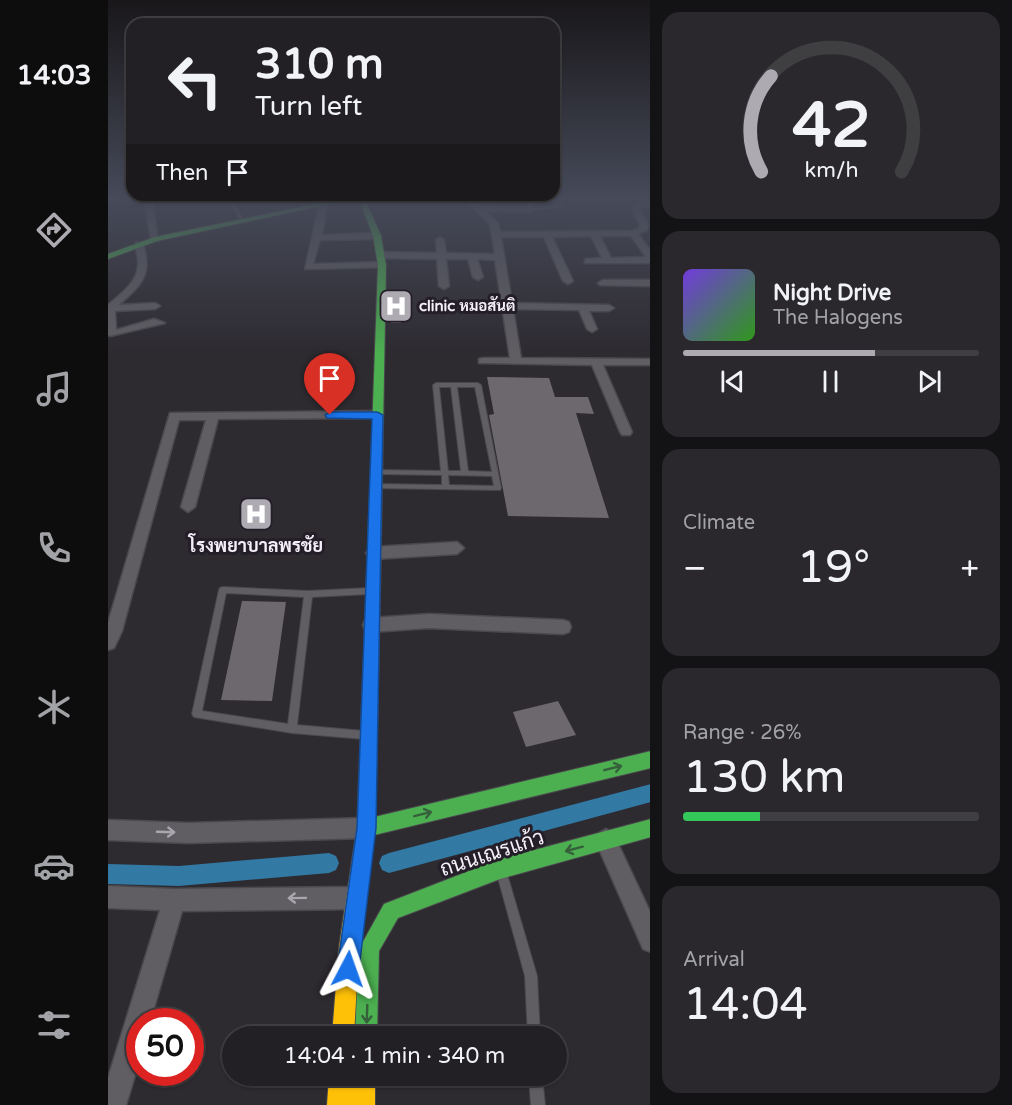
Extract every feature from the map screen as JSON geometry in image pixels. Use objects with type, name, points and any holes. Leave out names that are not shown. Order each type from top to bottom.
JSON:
[{"type":"main road","points":[[108,257],[123,251]]},
{"type":"main road","points":[[345,1026],[355,898],[366,828],[382,260],[380,251]]},
{"type":"main road","points":[[366,828],[650,759]]},
{"type":"main road","name":"ถนนเณรแก้ว","points":[[366,1026],[369,949],[391,911],[500,869],[650,828]]},
{"type":"main road","points":[[339,1105],[340,1086]]},
{"type":"main road","points":[[363,1105],[364,1086]]},
{"type":"street","points":[[109,308],[143,276],[145,260],[141,251]]},
{"type":"street","points":[[313,251],[308,267],[440,256],[499,257]]},
{"type":"street","points":[[440,251],[444,286]]},
{"type":"street","points":[[498,251],[516,360]]},
{"type":"street","points":[[554,251],[568,281]]},
{"type":"street","points":[[603,251],[608,261]]},
{"type":"street","points":[[472,257],[478,277]]},
{"type":"street","points":[[588,261],[650,259]]},
{"type":"street","points":[[603,283],[650,283]]},
{"type":"street","points":[[109,308],[155,306]]},
{"type":"street","points":[[507,306],[609,308]]},
{"type":"street","points":[[109,308],[111,332],[114,334],[154,321],[160,323]]},
{"type":"street","points":[[583,308],[592,328]]},
{"type":"street","points":[[483,361],[650,362]]},
{"type":"street","points":[[596,361],[626,432]]},
{"type":"street","points":[[108,643],[114,631],[174,416],[377,415]]},
{"type":"street","points":[[188,507],[213,416]]},
{"type":"street","points":[[374,553],[457,548]]},
{"type":"street","points":[[371,625],[429,621],[563,627]]},
{"type":"street","points":[[108,830],[189,833],[366,828]]},
{"type":"street","points":[[606,840],[650,939]]},
{"type":"street","points":[[108,897],[174,900],[355,898]]},
{"type":"street","points":[[113,1105],[174,900]]},
{"type":"lane","points":[[375,478],[446,487],[498,488],[478,385],[436,384],[446,487]]},
{"type":"lane","points":[[454,385],[465,474]]},
{"type":"lane","points":[[375,478],[445,473],[495,474]]},
{"type":"lane","points":[[368,735],[292,729],[197,714],[223,590],[308,594],[373,591]]},
{"type":"lane","points":[[292,729],[308,594]]},
{"type":"lane","points":[[500,869],[531,976],[534,1026]]},
{"type":"lane","points":[[537,1086],[538,1105]]},
{"type":"building","points":[[391,304],[401,304],[401,323],[391,323]]},
{"type":"building","points":[[487,377],[549,378],[555,397],[588,397],[594,414],[576,413],[609,518],[508,516],[489,415],[494,414]]},
{"type":"building","points":[[242,601],[286,602],[272,701],[221,700]]},
{"type":"building","points":[[558,701],[576,735],[526,747],[513,712]]},
{"type":"waterway","points":[[389,863],[650,793]]},
{"type":"waterway","points":[[108,874],[179,876],[329,863]]},
{"type":"traffic: fast","points":[[108,257],[125,251]]},
{"type":"traffic: fast","points":[[373,597],[382,265],[380,251]]},
{"type":"traffic: fast","points":[[366,828],[650,759]]},
{"type":"traffic: fast","points":[[366,1026],[369,949],[391,911],[500,869],[650,828]]},
{"type":"traffic: slow","points":[[344,1026],[349,947],[366,828],[373,597]]},
{"type":"traffic: slow","points":[[339,1105],[340,1086]]},
{"type":"traffic: slow","points":[[363,1105],[364,1086]]},
{"type":"place","name":"clinic หมอสันติ","points":[[396,306]]},
{"type":"place","name":"โรงพยาบาลพรชัย","points":[[256,514]]},
{"type":"route","points":[[330,415],[377,415],[366,828],[355,898],[348,969]]}]
